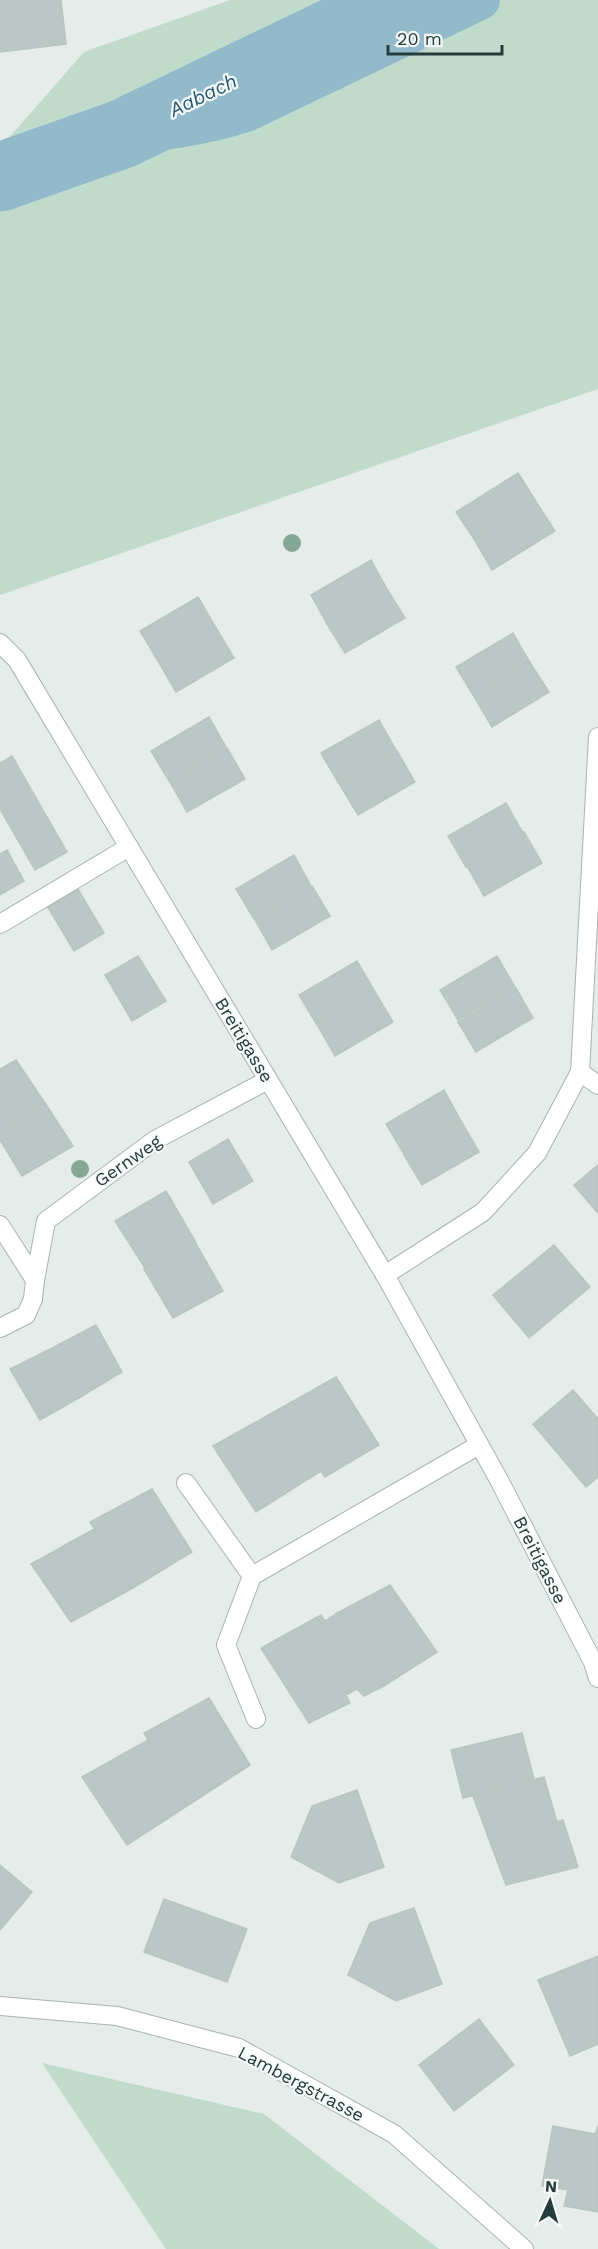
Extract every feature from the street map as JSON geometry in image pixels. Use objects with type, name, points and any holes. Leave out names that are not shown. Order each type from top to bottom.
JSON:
[{"type":"street","name":"Breitigasse","points":[[0,643],[17,660],[385,1275],[479,1445],[596,1667]]},
{"type":"street","points":[[385,1275],[483,1212],[537,1152],[580,1072],[598,737]]},
{"type":"street","points":[[0,924],[129,847]]},
{"type":"street","points":[[580,1072],[598,1085]]},
{"type":"street","name":"Gernweg","points":[[0,1328],[26,1314],[33,1299],[46,1221],[155,1140],[268,1080]]},
{"type":"street","points":[[0,1225],[35,1280]]},
{"type":"street","points":[[256,1719],[226,1645],[252,1576],[479,1445]]},
{"type":"street","points":[[186,1483],[252,1576]]},
{"type":"street","name":"Lambergstrasse","points":[[0,2006],[117,2016],[239,2048],[394,2134],[524,2249]]},
{"type":"green space","points":[[230,0],[598,0],[598,389],[0,595],[0,148],[84,52]]},
{"type":"green space","points":[[42,2063],[264,2114],[439,2249],[166,2249]]},
{"type":"building","points":[[0,0],[61,0],[66,44],[0,52]]},
{"type":"building","points":[[518,473],[535,500],[474,539],[456,512]]},
{"type":"building","points":[[535,500],[555,531],[492,570],[474,539]]},
{"type":"building","points":[[371,560],[387,589],[327,624],[311,595]]},
{"type":"building","points":[[387,589],[405,618],[345,653],[327,624]]},
{"type":"building","points":[[198,597],[216,628],[158,661],[140,631]]},
{"type":"building","points":[[216,628],[234,658],[176,692],[158,661]]},
{"type":"building","points":[[513,633],[529,661],[473,695],[456,667]]},
{"type":"building","points":[[529,661],[549,692],[492,727],[473,695]]},
{"type":"building","points":[[209,717],[226,747],[169,781],[151,751]]},
{"type":"building","points":[[379,720],[396,750],[339,784],[321,753]]},
{"type":"building","points":[[227,748],[245,779],[187,812],[170,782]]},
{"type":"building","points":[[397,751],[415,782],[358,815],[340,785]]},
{"type":"building","points":[[12,756],[67,852],[35,870],[0,809],[0,763]]},
{"type":"building","points":[[506,803],[523,833],[466,867],[448,836]]},
{"type":"building","points":[[524,832],[542,863],[484,896],[467,866]]},
{"type":"building","points":[[7,850],[24,881],[0,895],[0,854]]},
{"type":"building","points":[[294,855],[311,886],[254,919],[236,889]]},
{"type":"building","points":[[76,886],[104,933],[74,951],[46,904]]},
{"type":"building","points":[[312,886],[330,916],[272,950],[255,920]]},
{"type":"building","points":[[138,956],[166,1001],[132,1021],[105,975]]},
{"type":"building","points":[[497,956],[515,987],[458,1020],[440,990]]},
{"type":"building","points":[[357,961],[375,992],[317,1025],[299,995]]},
{"type":"building","points":[[516,988],[533,1018],[476,1052],[458,1022]]},
{"type":"building","points":[[375,992],[393,1022],[335,1056],[318,1026]]},
{"type":"building","points":[[16,1060],[45,1103],[0,1129],[0,1069]]},
{"type":"building","points":[[444,1090],[461,1121],[404,1154],[386,1124]]},
{"type":"building","points":[[45,1103],[73,1146],[22,1176],[0,1140],[0,1130]]},
{"type":"building","points":[[461,1121],[479,1152],[422,1185],[404,1155]]},
{"type":"building","points":[[228,1139],[253,1181],[213,1204],[189,1162]]},
{"type":"building","points":[[598,1165],[598,1213],[574,1185]]},
{"type":"building","points":[[166,1191],[195,1241],[145,1268],[115,1221]]},
{"type":"building","points":[[195,1242],[223,1291],[173,1318],[144,1269]]},
{"type":"building","points":[[554,1245],[590,1287],[529,1338],[493,1295]]},
{"type":"building","points":[[96,1325],[122,1372],[79,1398],[50,1349]]},
{"type":"building","points":[[50,1349],[79,1398],[40,1420],[10,1369]]},
{"type":"building","points":[[336,1377],[379,1445],[325,1477],[279,1409]]},
{"type":"building","points":[[573,1390],[598,1419],[598,1477],[586,1487],[533,1424]]},
{"type":"building","points":[[279,1409],[321,1471],[256,1512],[213,1446]]},
{"type":"building","points":[[152,1489],[192,1552],[133,1588],[90,1522]]},
{"type":"building","points":[[94,1529],[133,1588],[71,1622],[31,1564]]},
{"type":"building","points":[[390,1585],[437,1652],[384,1686],[337,1613]]},
{"type":"building","points":[[337,1613],[384,1686],[364,1696],[357,1689],[346,1695],[350,1703],[309,1723],[261,1648],[321,1615],[325,1621]]},
{"type":"building","points":[[209,1698],[250,1765],[187,1806],[144,1733]]},
{"type":"building","points":[[522,1733],[534,1779],[463,1798],[451,1750]]},
{"type":"building","points":[[148,1740],[187,1806],[127,1845],[82,1777]]},
{"type":"building","points":[[544,1777],[557,1822],[490,1842],[473,1796]]},
{"type":"building","points":[[357,1790],[384,1867],[339,1883],[291,1857],[312,1806]]},
{"type":"building","points":[[563,1820],[578,1867],[506,1885],[490,1842]]},
{"type":"building","points":[[0,1865],[32,1892],[0,1930]]},
{"type":"building","points":[[164,1899],[247,1929],[227,1982],[144,1952]]},
{"type":"building","points":[[414,1908],[442,1984],[396,2001],[348,1975],[370,1923]]},
{"type":"building","points":[[598,1956],[598,2044],[570,2056],[538,1980]]},
{"type":"building","points":[[479,2019],[514,2065],[454,2111],[419,2065]]},
{"type":"building","points":[[553,2126],[595,2134],[598,2126],[598,2212],[564,2206],[568,2190],[542,2186]]},
{"type":"waterway","name":"Aabach","points":[[0,177],[122,134],[401,0]]},
{"type":"waterway","points":[[122,134],[185,127],[246,112],[480,0]]}]
